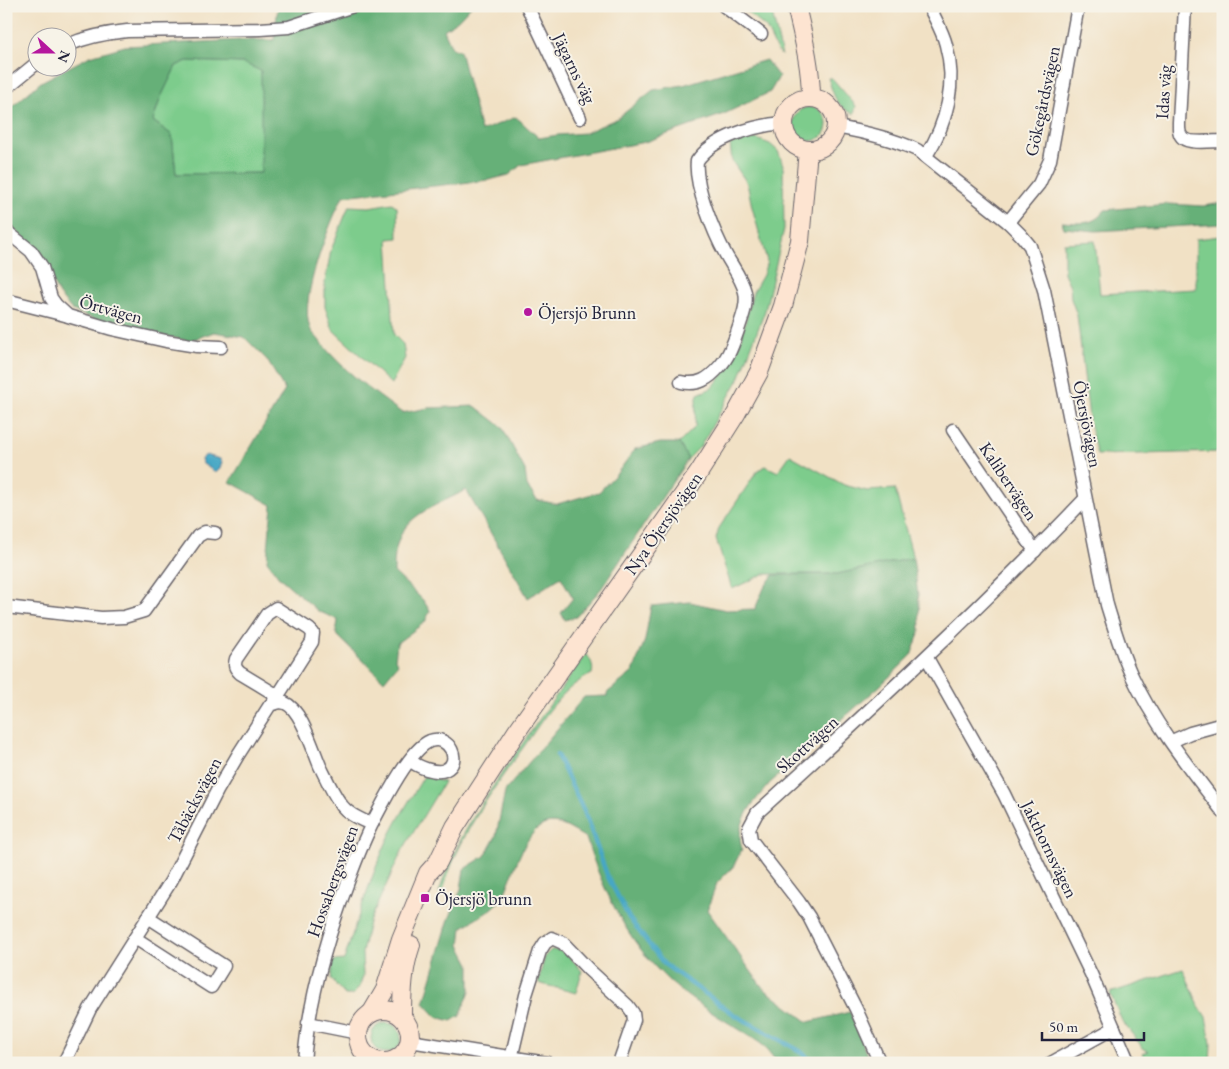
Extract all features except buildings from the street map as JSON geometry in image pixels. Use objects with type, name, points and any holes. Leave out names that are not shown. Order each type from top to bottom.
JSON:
[{"type":"street","points":[[78,40],[127,31],[289,27],[315,12],[353,6]]},
{"type":"street","name":"Jägarns väg","points":[[527,6],[580,118]]},
{"type":"street","points":[[724,6],[761,34]]},
{"type":"street","points":[[796,6],[806,47],[812,98]]},
{"type":"street","points":[[926,156],[946,114],[951,76],[946,44],[929,6]]},
{"type":"street","name":"Gökegårdsvägen","points":[[1008,222],[1039,184],[1050,160],[1078,6]]},
{"type":"street","name":"Idas väg","points":[[1186,6],[1180,133],[1183,138],[1190,141],[1223,141]]},
{"type":"street","points":[[6,88],[28,69]]},
{"type":"street","points":[[812,98],[822,100],[831,108],[836,119],[836,127],[831,139],[825,146],[808,150],[796,147],[790,142],[784,131],[784,123],[785,114],[793,104],[801,99],[812,98]]},
{"type":"street","points":[[681,382],[699,383],[712,375],[724,362],[733,345],[746,304],[745,291],[712,228],[696,176],[697,161],[708,148],[747,130],[764,124],[784,123]]},
{"type":"street","name":"Öjersjövägen","points":[[836,127],[900,142],[926,156],[1008,222],[1030,246],[1044,290],[1107,605],[1119,644],[1146,702],[1172,742],[1223,812]]},
{"type":"street","name":"Nya Öjersjövägen","points":[[410,1041],[408,1025],[402,1016],[402,993],[407,957],[438,862],[455,827],[477,792],[517,731],[698,474],[736,414],[759,372],[783,306],[800,241],[808,150]]},
{"type":"street","name":"Örtvägen","points":[[6,231],[31,251],[42,267],[51,298],[68,316],[112,329],[166,341],[222,347]]},
{"type":"street","points":[[6,300],[68,316]]},
{"type":"street","name":"Kalibervägen","points":[[953,430],[1035,551]]},
{"type":"street","name":"Skottvägen","points":[[880,1063],[856,1009],[808,917],[799,902],[751,840],[749,828],[757,813],[927,658],[1085,499]]},
{"type":"street","points":[[6,607],[70,616],[101,618],[124,617],[144,611],[198,536],[206,532],[215,533]]},
{"type":"street","name":"Tåbäcksvägen","points":[[276,608],[309,629],[313,633],[314,638],[279,694],[277,702],[273,693],[240,673],[235,669],[234,664],[267,614],[276,608]]},
{"type":"street","name":"Jakthornsvägen","points":[[927,658],[1004,794],[1087,965],[1129,1063]]},
{"type":"street","name":"Tåbäcksvägen","points":[[64,1063],[90,1010],[181,863],[217,791],[270,705],[277,702],[286,703],[295,711],[331,788],[341,804],[350,814],[371,824]]},
{"type":"street","points":[[1172,742],[1190,733],[1223,724]]},
{"type":"street","name":"Hossabergsvägen","points":[[304,1063],[308,1023],[335,920],[355,862],[371,824],[410,760]]},
{"type":"street","name":"Nya Öjersjövägen","points":[[358,1033],[361,1023],[372,1012],[385,990],[401,939],[424,881],[428,873],[438,862]]},
{"type":"street","points":[[134,938],[211,987],[218,977],[224,966],[148,917]]},
{"type":"street","points":[[511,1060],[526,995],[540,951],[545,943],[552,938],[563,943],[633,1013],[634,1020],[619,1063]]},
{"type":"street","points":[[372,1012],[391,1010],[402,1016]]},
{"type":"street","points":[[308,1023],[358,1033],[360,1048],[371,1061],[386,1062],[399,1060],[410,1041],[511,1060],[547,1063]]},
{"type":"street","points":[[1051,1063],[1114,1028]]},
{"type":"green space","points":[[278,6],[471,6],[458,20],[444,30],[452,48],[460,51],[481,131],[516,117],[539,138],[585,133],[618,118],[653,90],[683,85],[766,60],[779,77],[770,92],[724,114],[645,142],[521,165],[509,175],[489,180],[343,196],[324,242],[308,299],[307,315],[312,332],[347,370],[402,413],[428,408],[475,406],[502,427],[525,470],[527,486],[537,500],[557,504],[599,492],[618,472],[635,449],[660,443],[679,443],[688,459],[601,589],[576,617],[565,620],[561,613],[573,598],[561,577],[528,598],[466,490],[424,511],[405,528],[399,539],[395,554],[394,572],[423,600],[430,611],[425,622],[397,643],[395,660],[398,664],[384,681],[336,634],[338,620],[318,611],[279,577],[267,561],[272,505],[230,482],[285,390],[267,360],[244,337],[214,332],[189,341],[106,324],[72,310],[59,295],[38,252],[6,221],[6,112],[41,82],[49,78],[78,78],[78,62],[90,56],[125,46],[274,40]],"holes":[[[187,61],[243,63],[261,71],[261,173],[176,174],[172,135],[153,121],[160,99],[176,66]]]},
{"type":"green space","points":[[740,6],[768,6],[773,17],[782,56],[776,49],[766,28]]},
{"type":"green space","points":[[187,61],[244,63],[262,71],[262,173],[176,174],[172,135],[153,121],[160,99],[176,66]]},
{"type":"green space","points":[[828,78],[832,78],[856,106],[854,114],[839,104]]},
{"type":"green space","points":[[810,107],[817,108],[822,112],[826,117],[826,131],[822,136],[817,140],[810,141],[803,140],[798,136],[794,131],[793,124],[794,117],[798,112],[803,108]]},
{"type":"green space","points":[[746,139],[757,139],[770,144],[778,151],[783,165],[784,229],[765,311],[739,379],[700,447],[688,459],[679,443],[695,427],[698,394],[712,388],[727,369],[739,346],[753,292],[763,275],[767,261],[747,183],[732,161],[730,144]]},
{"type":"green space","points":[[392,203],[397,207],[398,238],[388,239],[394,335],[403,344],[405,358],[391,384],[333,330],[325,307],[325,282],[331,250],[349,206],[369,207]]},
{"type":"green space","points":[[1223,203],[1223,224],[1095,231],[1064,228],[1062,222],[1081,223],[1091,221],[1096,219],[1105,210],[1168,204],[1203,206]]},
{"type":"green space","points":[[1223,231],[1223,452],[1097,455],[1090,426],[1077,315],[1071,299],[1070,286],[1064,273],[1064,243],[1095,241],[1100,294],[1196,289],[1196,239],[1221,236]]},
{"type":"green space","points":[[790,455],[844,485],[867,491],[895,489],[913,558],[837,574],[764,574],[732,589],[716,539],[719,528],[758,470],[766,466],[778,472]]},
{"type":"green space","points":[[913,558],[919,602],[920,631],[911,656],[770,783],[752,805],[743,821],[740,839],[742,849],[733,867],[717,883],[707,910],[763,988],[808,1022],[850,1012],[870,1063],[778,1063],[760,1043],[681,991],[648,959],[622,922],[602,881],[586,838],[558,824],[547,824],[537,829],[522,850],[502,898],[489,911],[462,928],[460,945],[470,964],[470,991],[460,1016],[451,1021],[437,1017],[424,1003],[448,922],[461,889],[464,869],[485,856],[496,836],[505,791],[584,697],[607,696],[607,693],[633,672],[645,640],[651,606],[690,602],[726,610],[755,609],[764,588],[773,575],[837,574]]},
{"type":"green space","points":[[586,654],[592,663],[592,674],[562,695],[500,780],[476,816],[448,873],[442,894],[439,893],[454,854],[473,817]]},
{"type":"green space","points":[[424,776],[444,782],[402,851],[369,922],[362,953],[363,975],[360,986],[353,995],[345,995],[331,979],[333,961],[344,960],[367,891],[387,840]]},
{"type":"green space","points":[[551,950],[561,951],[582,971],[576,993],[538,983],[545,956]]},
{"type":"green space","points":[[1183,969],[1199,1006],[1206,1017],[1211,1043],[1210,1063],[1147,1063],[1142,1054],[1148,1051],[1143,1048],[1122,1021],[1110,993]]},
{"type":"green space","points":[[386,1023],[397,1027],[401,1038],[397,1049],[386,1053],[375,1049],[371,1038],[375,1027]]},
{"type":"water","points":[[206,455],[220,459],[222,462],[220,469],[215,472],[203,464],[201,459]]},
{"type":"waterway","points":[[557,755],[584,811],[607,875],[629,918],[664,964],[735,1015],[800,1051],[814,1063]]},
{"type":"place","name":"Öjersjö Brunn","points":[[528,312]]},
{"type":"place","name":"Öjersjö brunn","points":[[425,898]]}]
